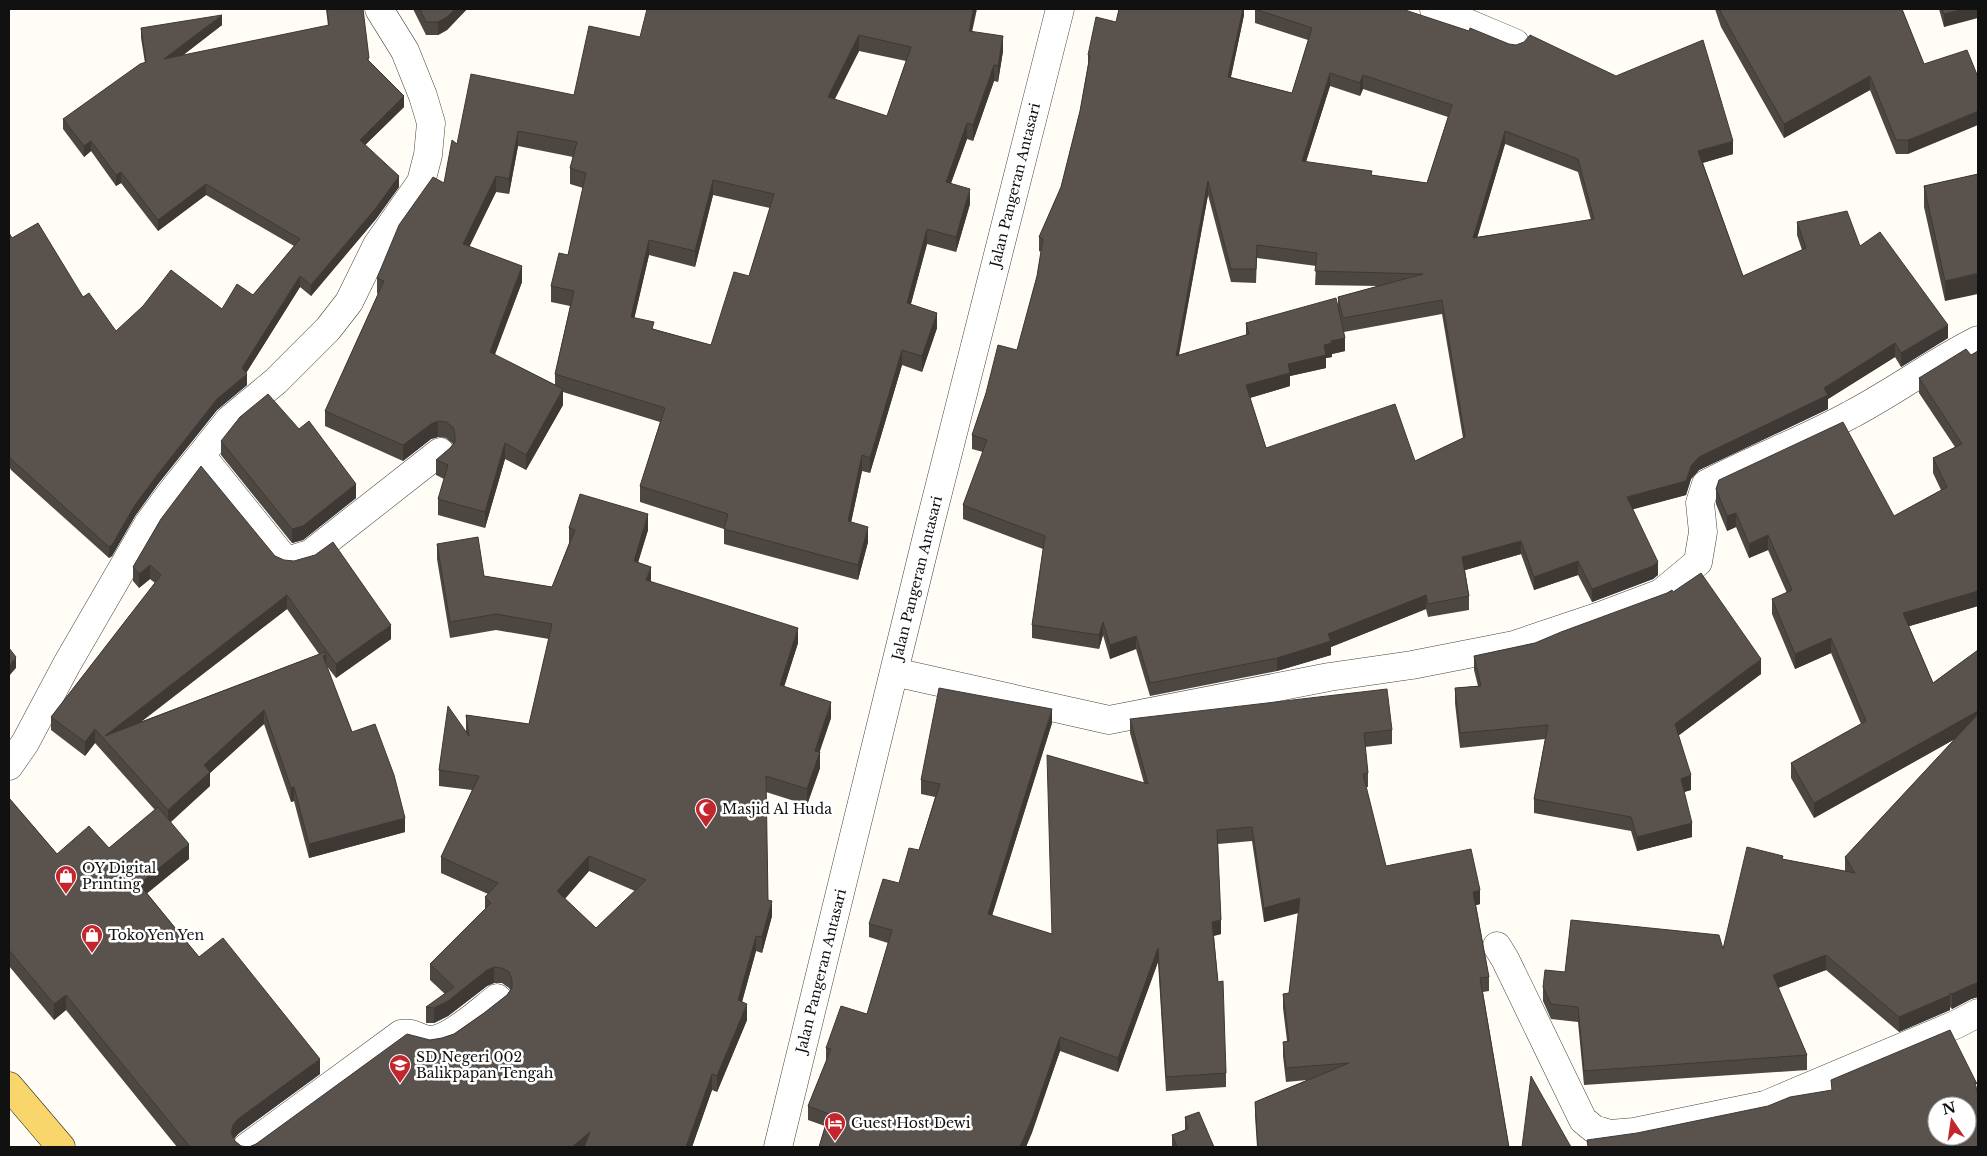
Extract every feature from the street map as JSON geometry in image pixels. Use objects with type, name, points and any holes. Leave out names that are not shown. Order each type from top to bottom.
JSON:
[{"type":"main road","points":[[9,1086],[61,1147]]},
{"type":"street","points":[[9,766],[25,743],[148,524],[228,420],[276,381],[328,329],[349,302],[377,246],[421,182],[428,155],[431,123],[423,96],[405,52],[379,9]]},
{"type":"street","name":"Jalan Pangeran Antasari","points":[[778,1147],[894,672],[1060,9]]},
{"type":"street","points":[[1434,9],[1515,43]]},
{"type":"street","points":[[894,672],[1109,720],[1329,677],[1514,645],[1661,593],[1698,562],[1703,532],[1700,503],[1706,484],[1730,471],[1811,436],[1902,385],[1934,363],[1978,340]]},
{"type":"street","points":[[201,455],[282,556],[290,560],[310,554],[440,452]]},
{"type":"street","points":[[1498,946],[1583,1120],[1594,1129],[1610,1134],[1634,1132],[1765,1105],[1957,1024],[1978,1013]]},
{"type":"street","points":[[246,1147],[401,1034],[408,1033],[428,1040],[436,1039],[451,1033],[497,998]]},
{"type":"building","points":[[327,9],[363,9],[369,58],[367,59],[404,96],[360,140],[399,176],[376,208],[311,285],[300,276],[242,368],[247,374],[217,399],[135,505],[109,547],[9,456],[9,233],[12,238],[38,223],[83,297],[89,293],[116,331],[143,306],[171,270],[222,309],[237,284],[253,295],[300,239],[206,184],[158,220],[121,172],[116,175],[91,141],[84,146],[63,119],[140,64],[146,62],[141,28],[222,15],[164,59],[329,25]]},
{"type":"building","points":[[420,9],[455,9],[438,22],[426,22]]},
{"type":"building","points":[[647,9],[973,9],[969,31],[1003,36],[998,66],[994,65],[973,125],[967,123],[946,182],[970,189],[956,237],[927,229],[907,303],[937,313],[922,356],[902,350],[870,458],[862,455],[848,521],[868,527],[858,565],[724,529],[728,514],[640,486],[665,408],[555,374],[574,291],[551,286],[559,253],[568,255],[586,173],[570,168],[577,142],[518,131],[509,179],[496,176],[463,244],[522,266],[490,352],[563,389],[526,455],[505,443],[485,512],[438,499],[448,465],[436,460],[455,442],[453,427],[446,422],[438,421],[431,424],[403,445],[325,411],[384,281],[377,278],[399,225],[433,177],[444,183],[452,140],[457,144],[471,74],[574,95],[589,26],[640,37]],"holes":[[[859,35],[911,47],[887,116],[828,97]],[[713,180],[774,194],[749,276],[734,272],[711,345],[652,329],[654,322],[631,317],[649,240],[695,251]]]},
{"type":"building","points":[[1119,9],[1243,9],[1228,77],[1292,93],[1312,28],[1255,9],[1402,9],[1469,31],[1470,28],[1509,44],[1516,45],[1524,42],[1530,35],[1616,76],[1703,40],[1733,141],[1698,151],[1743,276],[1806,248],[1797,222],[1847,211],[1860,246],[1880,232],[1948,325],[1901,353],[1895,343],[1824,388],[1828,395],[1699,457],[1691,466],[1686,481],[1627,497],[1658,562],[1653,566],[1592,589],[1578,561],[1534,577],[1521,541],[1462,557],[1469,596],[1428,604],[1426,595],[1328,634],[1331,641],[1277,658],[1150,683],[1136,636],[1110,645],[1103,622],[1099,635],[1032,625],[1045,536],[963,505],[987,440],[972,435],[986,393],[998,345],[1017,350],[1037,276],[1043,239],[1039,237],[1061,187],[1080,111],[1090,56],[1088,55],[1096,17],[1116,22]],"holes":[[[1330,73],[1360,83],[1363,75],[1452,105],[1427,183],[1371,175],[1372,171],[1302,161]],[[1505,131],[1578,159],[1594,219],[1473,238]],[[1208,181],[1231,269],[1256,269],[1257,245],[1317,253],[1315,271],[1423,274],[1338,297],[1343,318],[1442,300],[1465,437],[1415,461],[1395,404],[1266,448],[1246,385],[1290,373],[1288,364],[1326,355],[1324,345],[1332,343],[1331,341],[1345,338],[1336,298],[1246,323],[1249,334],[1176,356]]]},
{"type":"building","points":[[1720,9],[1902,9],[1924,64],[1967,50],[1978,77],[1978,111],[1908,140],[1896,140],[1870,76],[1784,124]]},
{"type":"building","points":[[1942,9],[1964,9],[1944,14]]},
{"type":"building","points":[[1978,174],[1978,273],[1945,281],[1924,186]]},
{"type":"building","points":[[1966,349],[1971,355],[1978,351],[1978,591],[1903,613],[1933,683],[1978,650],[1978,711],[1814,803],[1791,763],[1866,721],[1831,638],[1795,654],[1772,599],[1792,590],[1768,535],[1749,544],[1736,513],[1727,516],[1716,489],[1719,480],[1843,422],[1894,516],[1947,487],[1933,458],[1962,444],[1919,378]]},
{"type":"building","points":[[268,394],[299,429],[309,421],[356,484],[303,526],[292,529],[221,441],[240,417]]},
{"type":"building","points":[[201,466],[275,556],[284,560],[294,561],[315,555],[333,542],[391,625],[336,664],[287,595],[105,736],[325,652],[326,654],[323,656],[352,732],[375,724],[394,775],[405,818],[309,844],[294,787],[291,788],[264,710],[204,765],[210,772],[168,810],[95,729],[85,742],[51,717],[161,575],[150,565],[139,574],[133,567],[161,519]]},
{"type":"building","points":[[580,494],[648,514],[634,561],[651,567],[646,580],[798,628],[780,685],[831,702],[815,751],[820,752],[807,789],[766,776],[768,900],[772,901],[762,937],[756,936],[738,1000],[747,1004],[717,1076],[712,1074],[686,1147],[584,1147],[590,1132],[572,1147],[249,1147],[256,1144],[407,1034],[430,1040],[454,1034],[507,995],[512,988],[509,972],[502,968],[494,967],[487,970],[448,1001],[434,1008],[426,1007],[454,987],[430,964],[491,903],[485,897],[498,883],[441,857],[479,776],[439,770],[448,706],[469,736],[466,715],[529,724],[552,624],[496,614],[450,622],[437,544],[478,537],[484,576],[552,587],[575,530],[569,528]],"holes":[[[589,856],[646,880],[596,928],[557,891]]]},
{"type":"building","points":[[1701,573],[1761,659],[1675,724],[1691,775],[1681,779],[1692,823],[1637,837],[1631,817],[1534,799],[1548,725],[1460,733],[1455,688],[1481,686],[1474,656],[1535,643],[1672,590],[1673,592]]},
{"type":"building","points":[[9,648],[16,657],[9,666]]},
{"type":"building","points":[[939,688],[1052,709],[988,914],[1052,934],[1047,755],[1148,784],[1130,719],[1387,689],[1392,730],[1364,733],[1368,773],[1363,774],[1386,866],[1471,849],[1480,890],[1473,892],[1489,977],[1480,978],[1509,1147],[1258,1147],[1255,1102],[1349,1063],[1286,1068],[1283,1042],[1289,1041],[1283,994],[1289,993],[1300,898],[1264,908],[1252,827],[1217,830],[1221,920],[1212,922],[1218,982],[1223,981],[1226,1073],[1166,1077],[1158,948],[1118,1058],[1060,1037],[1032,1119],[1020,1147],[819,1147],[829,1114],[808,1106],[831,1049],[826,1048],[841,1006],[867,1014],[892,930],[869,924],[883,879],[899,883],[909,848],[919,850],[940,784],[921,780]]},
{"type":"building","points":[[1978,714],[1978,983],[1952,994],[1950,993],[1950,995],[1899,1017],[1826,955],[1773,975],[1807,1055],[1584,1071],[1578,1007],[1551,1004],[1543,987],[1545,970],[1565,972],[1571,920],[1719,935],[1723,949],[1747,847],[1783,856],[1782,859],[1855,873],[1845,857]]},
{"type":"building","points":[[9,798],[57,854],[89,826],[109,848],[158,807],[189,844],[139,884],[199,957],[223,938],[320,1059],[238,1119],[233,1125],[231,1133],[235,1141],[241,1146],[249,1147],[190,1147],[66,995],[54,1004],[9,950]]},
{"type":"building","points":[[1950,1030],[1977,1084],[1975,1082],[1978,1095],[1978,1147],[1588,1147],[1587,1140],[1637,1133],[1768,1106],[1790,1097],[1832,1090],[1831,1080]]},
{"type":"building","points":[[1531,1076],[1571,1147],[1522,1147]]},
{"type":"building","points":[[1199,1112],[1214,1147],[1177,1147],[1172,1135],[1188,1129],[1185,1117]]},
{"type":"place","name":"Masjid Al Huda","points":[[706,828]]},
{"type":"place","name":"OY Digital Printing","points":[[66,895]]},
{"type":"place","name":"Toko Yen Yen","points":[[92,954]]},
{"type":"place","name":"SD Negeri 002 Balikpapan Tengah","points":[[400,1084]]},
{"type":"place","name":"Guest Host Dewi","points":[[835,1142]]}]
